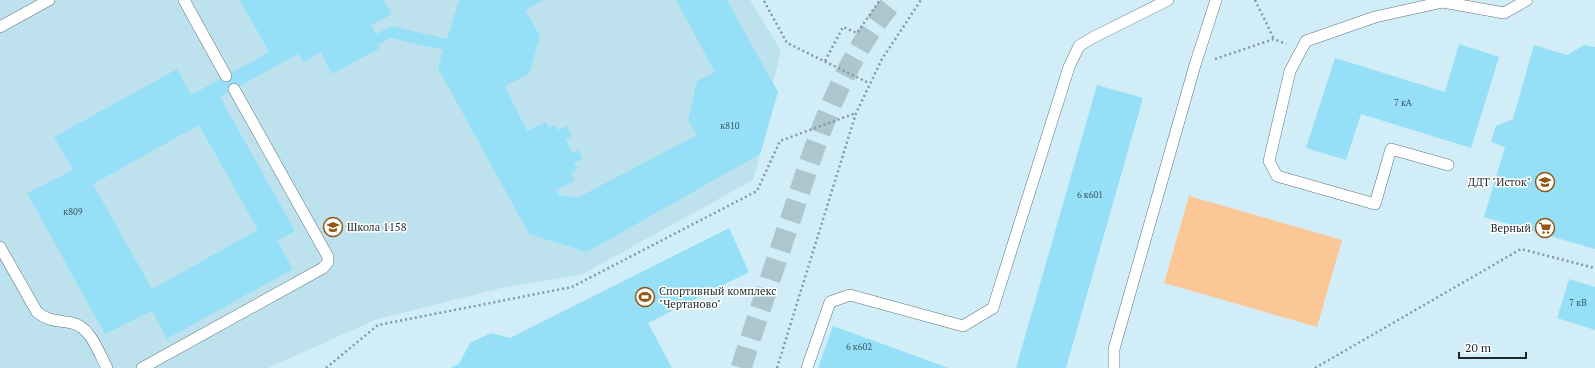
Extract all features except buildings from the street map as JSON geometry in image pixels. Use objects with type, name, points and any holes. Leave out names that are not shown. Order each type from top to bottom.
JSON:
[{"type":"lane","points":[[0,27],[49,0]]},
{"type":"lane","points":[[184,0],[226,76]]},
{"type":"lane","points":[[807,368],[830,302],[850,295],[963,326],[993,308],[1069,68],[1079,46],[1168,0]]},
{"type":"lane","points":[[1114,368],[1114,349],[1195,65],[1216,0]]},
{"type":"lane","points":[[1448,165],[1392,149],[1375,204],[1277,176],[1269,161],[1290,71],[1306,41],[1375,17],[1443,1],[1504,13],[1528,0]]},
{"type":"lane","points":[[142,368],[323,268],[328,262],[328,257],[234,89]]},
{"type":"lane","points":[[0,247],[37,312],[44,318],[51,321],[73,323],[80,326],[87,332],[107,368]]},
{"type":"path","points":[[825,60],[843,27],[857,33],[880,0]]},
{"type":"path","points":[[777,368],[856,113],[869,83],[882,59],[921,0]]},
{"type":"path","points":[[1255,0],[1274,39]]},
{"type":"path","points":[[764,1],[787,43],[825,60],[869,83]]},
{"type":"path","points":[[1195,65],[1274,39],[1301,50]]},
{"type":"path","points":[[326,368],[378,325],[572,286],[757,191],[780,141],[856,113]]},
{"type":"path","points":[[1315,368],[1521,248],[1595,268]]},
{"type":"shaded area","name":"Школа 1158","points":[[0,0],[750,0],[781,51],[773,83],[778,92],[753,180],[581,275],[501,288],[375,320],[268,368],[0,368]]},
{"type":"shaded area","points":[[1189,196],[1342,240],[1317,327],[1164,283]]},
{"type":"tunnel","points":[[741,368],[773,270],[833,101],[860,48],[876,23],[894,0]]},
{"type":"place","name":"ДДТ \"Исток\"","points":[[1545,182]]},
{"type":"place","name":"Школа 1158","points":[[333,227]]},
{"type":"place","name":"Верный","points":[[1545,228]]},
{"type":"place","name":"Спортивный комплекс \"Чертаново\"","points":[[645,297]]}]
